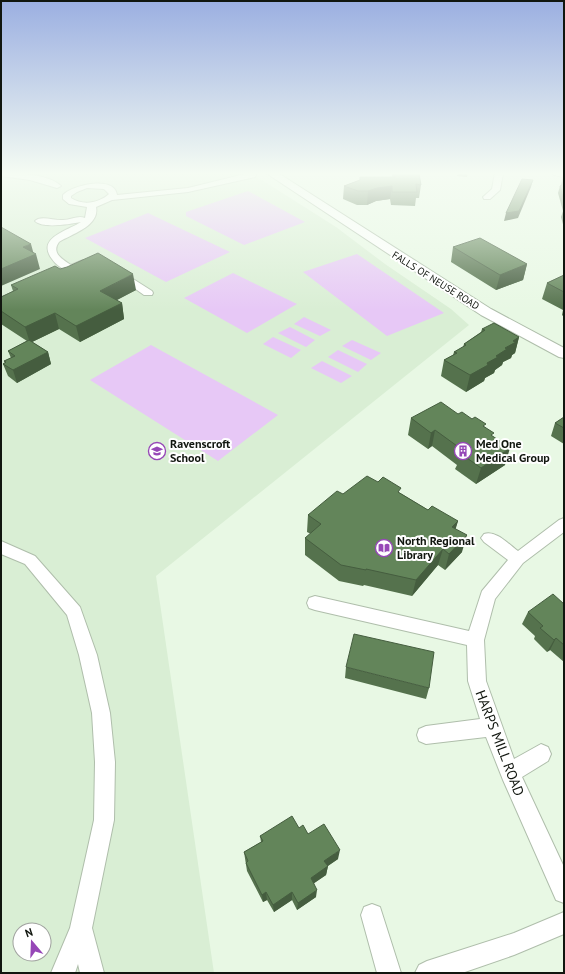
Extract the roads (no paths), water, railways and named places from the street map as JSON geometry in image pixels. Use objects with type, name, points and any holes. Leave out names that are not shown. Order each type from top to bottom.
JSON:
[{"type":"main road","name":"FALLS OF NEUSE ROAD","points":[[341,218],[486,312],[564,354]]},
{"type":"street","points":[[39,221],[64,223],[81,218]]},
{"type":"street","points":[[89,218],[85,224],[61,235],[52,246],[52,251],[55,258],[70,269],[89,260],[95,262]]},
{"type":"street","points":[[114,270],[148,293]]},
{"type":"street","name":"HARPS MILL ROAD","points":[[564,524],[518,559],[488,596],[475,640],[477,681],[492,727],[510,773],[564,892]]},
{"type":"street","points":[[489,538],[518,559]]},
{"type":"street","points":[[1,547],[30,560],[74,612],[88,655],[101,713],[105,762],[104,820],[81,928],[63,973]]},
{"type":"street","points":[[316,603],[475,640]]},
{"type":"street","points":[[426,735],[492,727]]},
{"type":"street","points":[[510,773],[541,754]]},
{"type":"street","points":[[372,915],[389,973]]},
{"type":"street","points":[[428,973],[514,944],[564,923]]},
{"type":"street","points":[[81,928],[92,973]]},
{"type":"place","name":"Ravenscroft School","points":[[157,451]]},
{"type":"place","name":"Med One Medical Group","points":[[463,451]]},
{"type":"place","name":"North Regional Library","points":[[384,548]]}]
